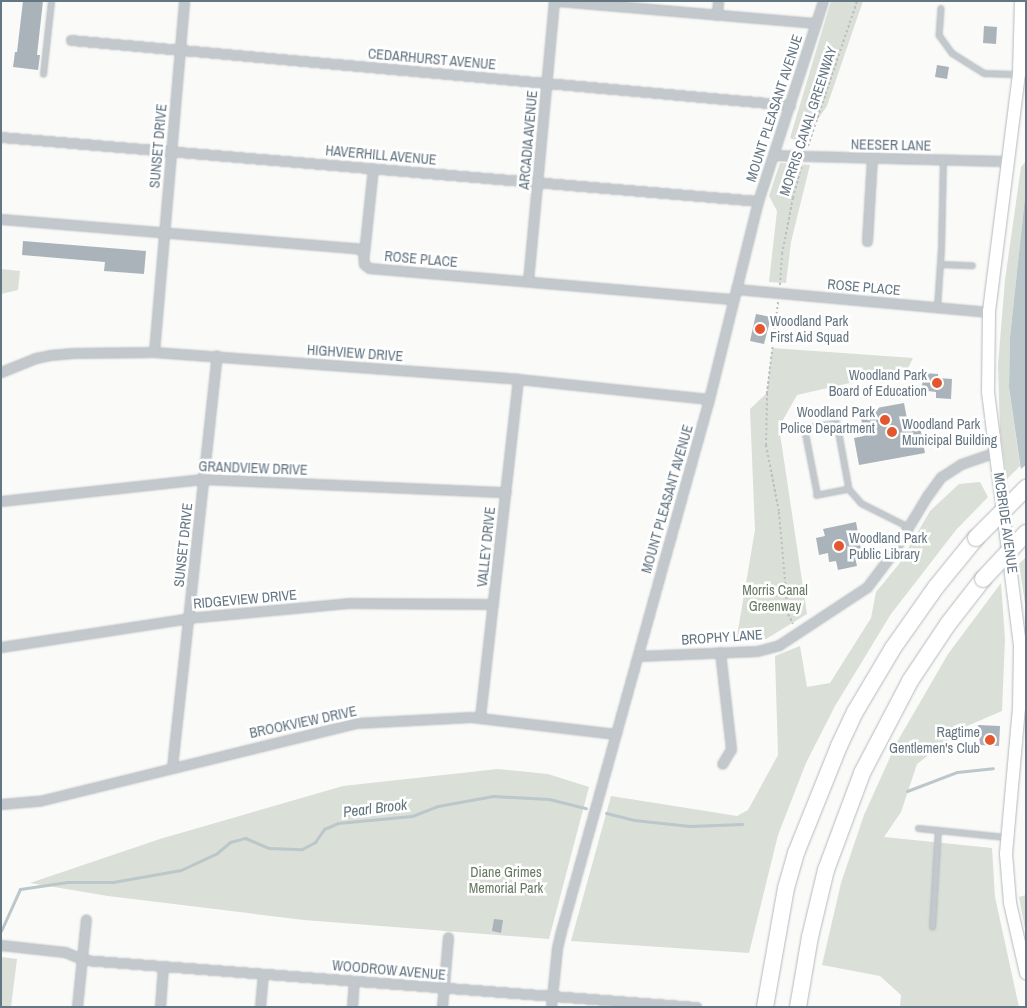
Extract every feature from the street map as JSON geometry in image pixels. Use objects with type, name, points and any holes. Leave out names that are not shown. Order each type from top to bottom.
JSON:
[{"type":"highway","points":[[765,1007],[779,921],[789,879],[810,815],[839,746],[860,704],[898,640],[936,587],[976,538],[1026,488]]},
{"type":"highway","points":[[798,1007],[810,937],[826,870],[862,773],[910,681],[944,631],[983,579],[1026,533]]},
{"type":"main road","name":"MCBRIDE AVENUE","points":[[1021,1],[1023,21],[1019,74],[989,312],[988,392],[1020,646],[1019,716],[1007,837],[1010,903],[1026,972]]},
{"type":"main road","name":"MCBRIDE AVENUE","points":[[1019,74],[1026,58]]},
{"type":"street","name":"SUNSET DRIVE","points":[[154,352],[184,1]]},
{"type":"street","name":"ARCADIA AVENUE","points":[[528,281],[554,1]]},
{"type":"street","points":[[558,1],[609,3],[816,24]]},
{"type":"street","points":[[716,15],[718,1]]},
{"type":"street","name":"MOUNT PLEASANT AVENUE","points":[[552,1007],[557,948],[561,931],[709,399],[758,200],[823,1]]},
{"type":"street","name":"CEDARHURST AVENUE","points":[[71,40],[180,52],[547,82],[790,105]]},
{"type":"street","name":"HAVERHILL AVENUE","points":[[1,137],[758,200]]},
{"type":"street","name":"NEESER LANE","points":[[773,156],[1008,161]]},
{"type":"street","points":[[867,241],[872,158]]},
{"type":"street","points":[[364,253],[373,168]]},
{"type":"street","name":"ROSE PLACE","points":[[1,219],[356,248],[364,253],[364,264],[369,268],[734,299]]},
{"type":"street","name":"ROSE PLACE","points":[[736,289],[989,312]]},
{"type":"street","name":"HIGHVIEW DRIVE","points":[[1,372],[36,358],[50,355],[154,352],[217,355],[518,379],[709,399]]},
{"type":"street","name":"SUNSET DRIVE","points":[[172,767],[217,355]]},
{"type":"street","name":"VALLEY DRIVE","points":[[480,718],[518,379]]},
{"type":"street","name":"BROPHY LANE","points":[[638,656],[769,648],[798,632],[867,587],[884,566],[927,496],[941,478],[961,464],[996,452]]},
{"type":"street","name":"GRANDVIEW DRIVE","points":[[1,500],[204,479],[506,492]]},
{"type":"street","name":"RIDGEVIEW DRIVE","points":[[1,647],[188,618],[350,603],[493,604]]},
{"type":"street","points":[[720,652],[731,749],[722,764]]},
{"type":"street","name":"BROOKVIEW DRIVE","points":[[1,804],[39,801],[356,723],[480,718],[616,734]]},
{"type":"street","points":[[77,1007],[86,919]]},
{"type":"street","points":[[442,1007],[448,937]]},
{"type":"street","name":"WOODROW AVENUE","points":[[1,945],[65,952],[81,958],[163,966],[696,1007]]},
{"type":"street","points":[[160,1007],[163,966]]},
{"type":"street","points":[[260,1007],[263,974]]},
{"type":"street","points":[[352,1007],[354,981]]},
{"type":"lane","points":[[43,74],[51,1]]},
{"type":"lane","points":[[941,8],[939,35],[952,53],[984,72],[1019,74]]},
{"type":"lane","points":[[937,307],[943,160]]},
{"type":"lane","points":[[940,264],[972,265]]},
{"type":"lane","points":[[849,489],[817,495],[804,428],[837,423],[849,489],[861,503],[909,527]]},
{"type":"lane","points":[[918,828],[1007,837]]},
{"type":"lane","points":[[932,927],[938,830]]},
{"type":"path","name":"MORRIS CANAL GREENWAY","points":[[798,632],[788,614],[779,512],[766,445],[767,393],[782,254],[791,207],[805,156],[857,1]]},
{"type":"green space","points":[[831,1],[863,1],[827,106],[802,142],[790,138]]},
{"type":"green space","points":[[1026,161],[1026,188],[1010,337],[1009,387],[1020,466],[1007,479],[1000,432],[998,365],[1005,280],[1021,167]]},
{"type":"green space","points":[[780,163],[810,165],[791,242],[786,283],[769,282],[777,211],[769,196]]},
{"type":"green space","points":[[1,269],[20,271],[18,290],[1,294]]},
{"type":"green space","name":"Morris Canal Greenway","points":[[772,348],[913,358],[907,370],[797,395],[779,427],[807,614],[766,639],[736,642],[755,530],[750,409],[767,393]]},
{"type":"green space","points":[[980,482],[988,497],[956,530],[891,614],[835,706],[806,763],[778,835],[749,953],[571,941],[611,796],[737,816],[748,810],[778,755],[775,656],[800,646],[807,687],[830,683],[871,618],[876,592],[899,564],[930,511],[959,484]]},
{"type":"green space","points":[[1026,557],[1026,610],[1019,564]]},
{"type":"green space","points":[[1001,583],[1005,639],[1002,711],[967,726],[917,764],[901,812],[884,837],[992,848],[995,897],[1019,1007],[900,1007],[901,995],[880,976],[822,965],[841,883],[864,815],[897,742],[948,654]]},
{"type":"green space","name":"Diane Grimes Memorial Park","points":[[498,769],[548,774],[589,787],[549,939],[304,920],[108,896],[30,883],[160,839],[343,786]]},
{"type":"green space","points":[[1026,895],[1026,934],[1019,897]]},
{"type":"green space","points":[[1,957],[17,959],[11,1007],[1,1007]]},
{"type":"shaded area","points":[[1026,188],[1026,505],[1009,387],[1010,337]]},
{"type":"pier","points":[[1026,465],[1026,507],[1023,505],[1018,471]]},
{"type":"building","points":[[23,1],[43,1],[37,55],[40,55],[38,70],[13,67],[15,52],[17,52]]},
{"type":"building","points":[[984,26],[997,27],[996,44],[983,43]]},
{"type":"building","points":[[937,65],[949,67],[947,79],[935,77]]},
{"type":"building","points":[[23,241],[146,251],[144,274],[104,271],[105,262],[22,255]]},
{"type":"building","name":"Woodland Park First Aid Squad","points":[[756,314],[771,317],[764,344],[750,341]]},
{"type":"building","name":"Woodland Park Board of Education","points":[[923,373],[938,374],[938,378],[952,379],[951,399],[936,398],[936,392],[928,391],[928,388],[922,388]]},
{"type":"building","name":"Woodland Park Municipal Building","points":[[904,403],[909,429],[920,427],[925,453],[859,465],[854,438],[864,436],[860,411]]},
{"type":"building","name":"Woodland Park Public Library","points":[[856,522],[862,556],[855,557],[857,566],[838,570],[836,561],[829,562],[828,553],[819,555],[816,538],[825,536],[823,529]]},
{"type":"building","name":"Ragtime Gentlemen's Club","points":[[978,725],[1000,726],[999,746],[980,745]]},
{"type":"building","points":[[494,919],[503,920],[501,933],[492,931]]},
{"type":"waterway","name":"Pearl Brook","points":[[907,791],[957,772],[993,768]]},
{"type":"waterway","name":"Pearl Brook","points":[[1,931],[20,889],[67,882],[113,882],[181,870],[217,853],[230,842],[245,838],[269,848],[302,849],[315,842],[324,829],[338,823],[412,816],[438,806],[493,796],[549,799],[586,808]]},
{"type":"waterway","name":"Pearl Brook","points":[[606,813],[634,820],[690,826],[742,824]]},
{"type":"place","name":"Woodland Park First Aid Squad","points":[[760,329]]},
{"type":"place","name":"Woodland Park Board of Education","points":[[937,383]]},
{"type":"place","name":"Woodland Park Police Department","points":[[885,420]]},
{"type":"place","name":"Woodland Park Municipal Building","points":[[892,432]]},
{"type":"place","name":"Woodland Park Public Library","points":[[839,546]]},
{"type":"place","name":"Ragtime Gentlemen's Club","points":[[990,740]]}]
